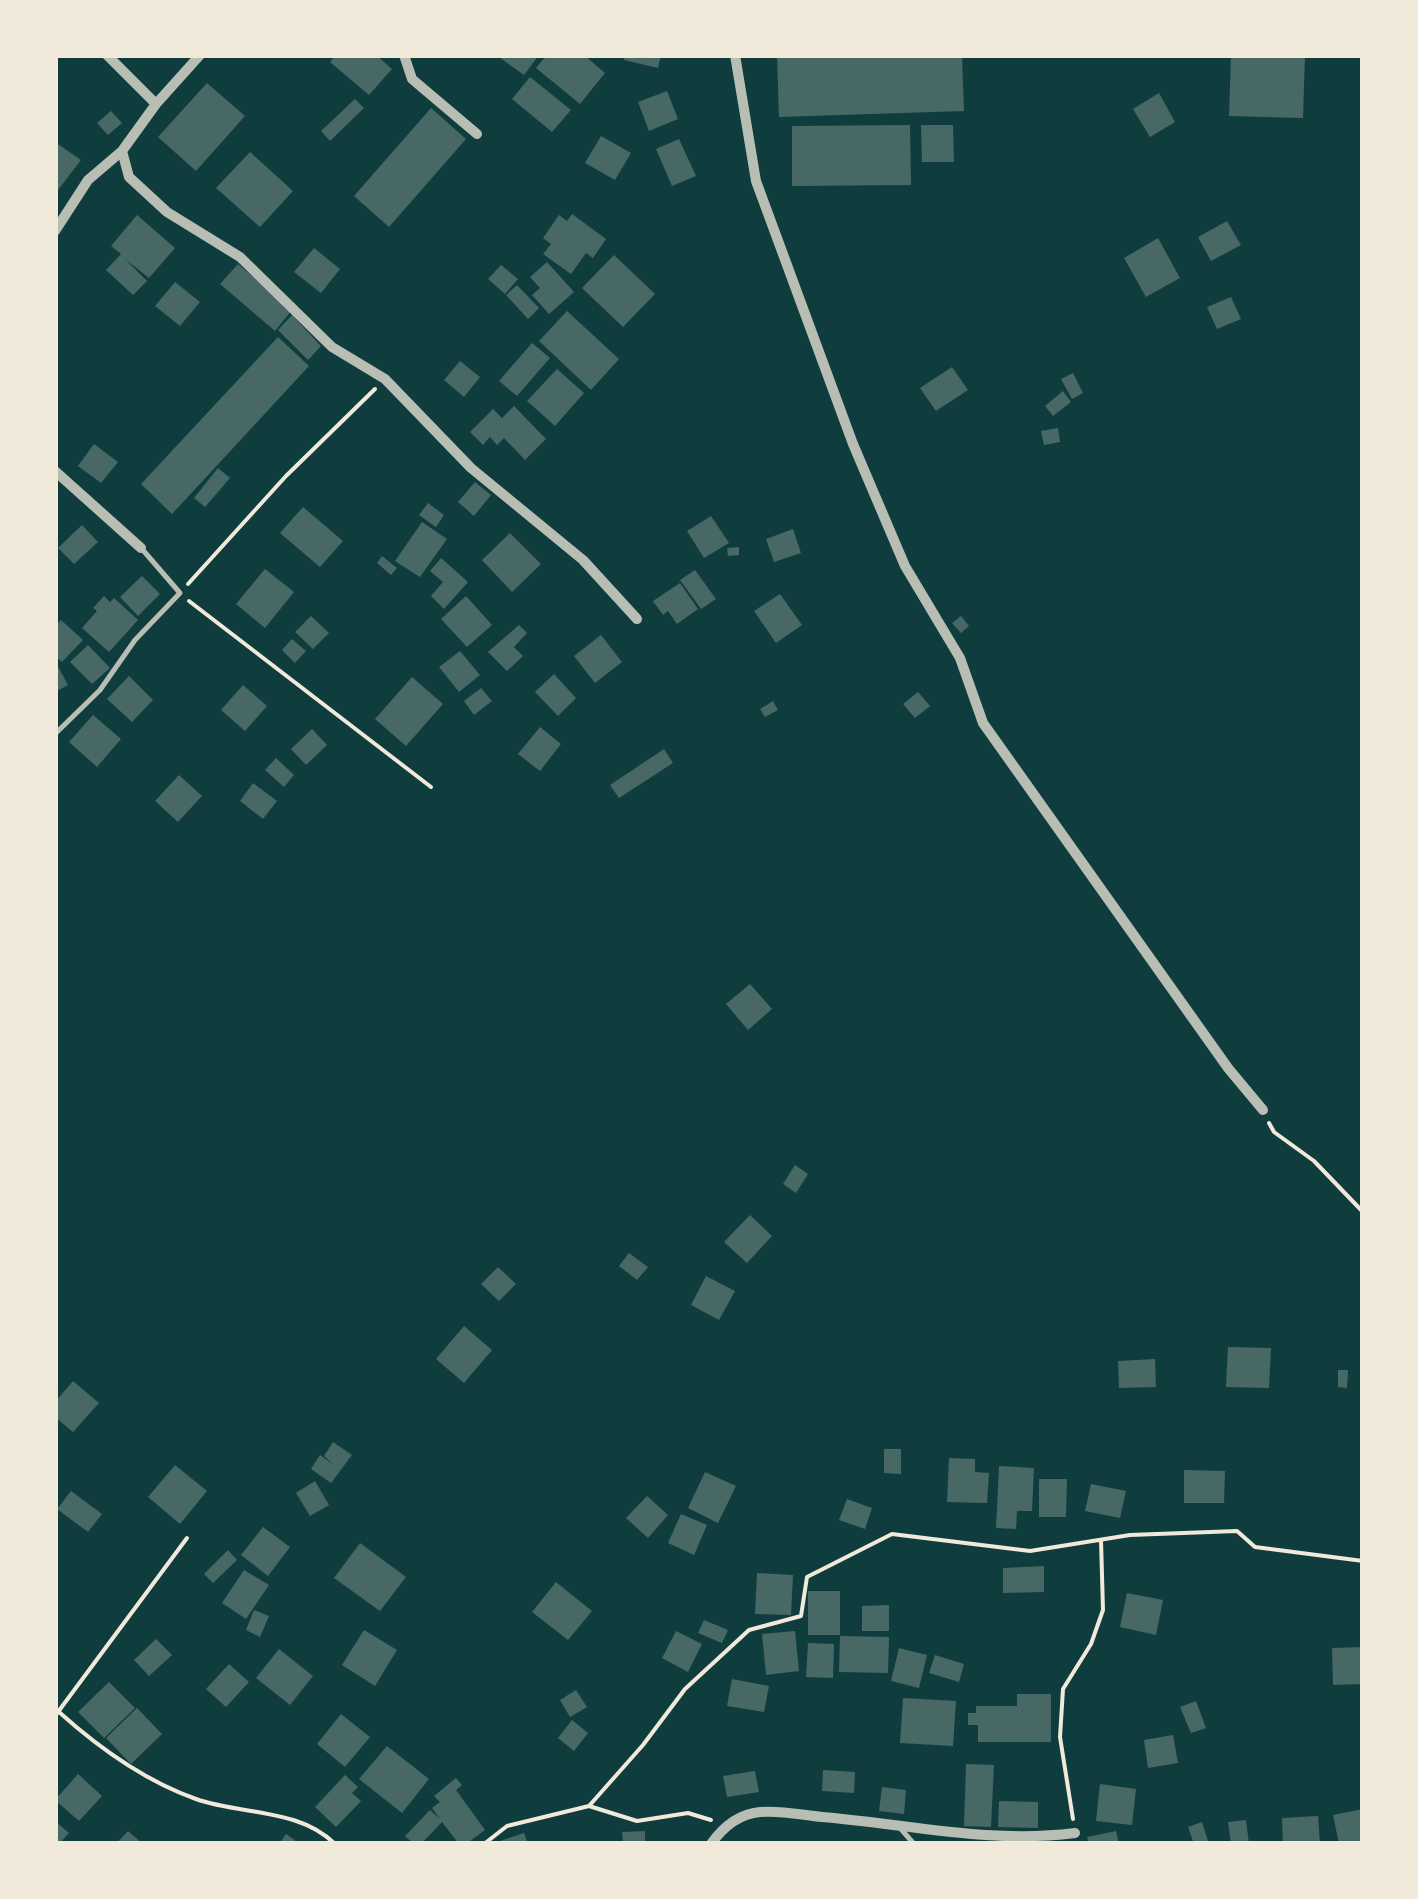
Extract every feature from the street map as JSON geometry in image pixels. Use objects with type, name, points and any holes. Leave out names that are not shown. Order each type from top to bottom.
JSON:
[{"type":"street","points":[[107,55],[156,104]]},
{"type":"street","points":[[55,230],[88,180],[122,151],[156,104],[200,55]]},
{"type":"street","points":[[404,55],[412,79],[478,134]]},
{"type":"street","points":[[735,55],[756,181],[853,444],[905,566],[960,658],[982,724],[1228,1068],[1263,1110]]},
{"type":"street","points":[[122,151],[129,177],[166,212],[240,257],[332,346],[386,379],[471,468],[584,560],[637,619]]},
{"type":"street","points":[[55,472],[141,548]]},
{"type":"street","points":[[710,1844],[724,1825],[759,1812],[955,1835],[1075,1833]]},
{"type":"lane","points":[[55,734],[100,690],[134,640],[180,593],[141,548]]},
{"type":"lane","points":[[899,1827],[914,1844]]},
{"type":"path","points":[[386,379],[286,476],[180,593],[282,676],[430,787]]},
{"type":"path","points":[[1274,1132],[1314,1161],[1363,1212]]},
{"type":"path","points":[[589,1806],[685,1688],[749,1630],[800,1616],[807,1577],[892,1534],[1030,1551],[1100,1540],[1237,1531],[1256,1547],[1363,1561]]},
{"type":"path","points":[[188,1538],[57,1714],[104,1752],[197,1800],[281,1815],[334,1844]]},
{"type":"path","points":[[1075,1833],[1060,1737],[1063,1688],[1091,1644],[1103,1610],[1100,1540]]},
{"type":"path","points":[[484,1844],[507,1826],[589,1806],[637,1821],[688,1813],[724,1825]]},
{"type":"building","points":[[336,55],[376,55],[392,69],[369,95],[330,62]]},
{"type":"building","points":[[496,55],[539,55],[524,75]]},
{"type":"building","points":[[547,55],[584,55],[605,73],[580,104],[536,68]]},
{"type":"building","points":[[625,55],[661,55],[658,68],[624,60]]},
{"type":"building","points":[[777,55],[962,55],[964,111],[779,117]]},
{"type":"building","points":[[1231,55],[1305,55],[1303,118],[1229,116]]},
{"type":"building","points":[[530,77],[571,110],[552,132],[512,99]]},
{"type":"building","points":[[207,83],[245,116],[196,171],[158,137]]},
{"type":"building","points":[[667,91],[678,119],[649,131],[638,102]]},
{"type":"building","points":[[1159,93],[1175,122],[1150,137],[1133,109]]},
{"type":"building","points":[[355,99],[364,108],[330,141],[321,131]]},
{"type":"building","points":[[431,108],[466,139],[389,227],[354,196]]},
{"type":"building","points":[[111,111],[122,123],[108,135],[97,123]]},
{"type":"building","points":[[910,125],[911,185],[792,186],[792,126]]},
{"type":"building","points":[[921,125],[953,125],[954,162],[922,162]]},
{"type":"building","points":[[601,136],[631,153],[615,180],[585,163]]},
{"type":"building","points":[[679,139],[696,176],[672,186],[656,149]]},
{"type":"building","points":[[55,142],[81,160],[55,194]]},
{"type":"building","points":[[250,152],[293,191],[260,227],[216,188]]},
{"type":"building","points":[[572,214],[606,239],[593,258],[586,253],[571,274],[543,254],[551,244],[543,238],[559,215],[567,221]]},
{"type":"building","points":[[137,215],[175,248],[149,278],[125,259],[147,281],[133,295],[106,270],[121,254],[111,246]]},
{"type":"building","points":[[1227,221],[1241,245],[1211,261],[1198,237]]},
{"type":"building","points":[[1158,238],[1180,278],[1146,297],[1124,258]]},
{"type":"building","points":[[314,248],[340,269],[321,293],[294,272]]},
{"type":"building","points":[[614,255],[655,294],[623,327],[582,288]]},
{"type":"building","points":[[547,262],[574,292],[549,314],[532,295],[540,288],[530,277]]},
{"type":"building","points":[[238,264],[292,310],[275,331],[220,284]]},
{"type":"building","points":[[501,265],[518,279],[505,294],[488,279]]},
{"type":"building","points":[[175,282],[200,302],[180,326],[155,306]]},
{"type":"building","points":[[517,285],[539,308],[528,319],[506,295]]},
{"type":"building","points":[[1231,297],[1241,319],[1217,329],[1207,307]]},
{"type":"building","points":[[567,311],[619,359],[591,390],[539,341]]},
{"type":"building","points":[[292,315],[321,346],[308,360],[278,330]]},
{"type":"building","points":[[278,337],[309,366],[172,514],[141,484]]},
{"type":"building","points":[[532,343],[550,358],[517,396],[499,381]]},
{"type":"building","points":[[460,361],[480,377],[464,397],[444,380]]},
{"type":"building","points":[[952,367],[968,390],[936,411],[920,388]]},
{"type":"building","points":[[557,369],[584,393],[555,426],[527,401]]},
{"type":"building","points":[[1073,373],[1083,393],[1072,399],[1061,379]]},
{"type":"building","points":[[1063,391],[1071,402],[1053,416],[1045,406]]},
{"type":"building","points":[[514,406],[546,439],[525,460],[504,438],[497,445],[490,437],[483,445],[470,432],[493,409],[502,418]]},
{"type":"building","points":[[1058,428],[1060,442],[1044,445],[1041,431]]},
{"type":"building","points":[[94,444],[118,462],[101,483],[78,466]]},
{"type":"building","points":[[218,468],[230,478],[205,507],[194,498]]},
{"type":"building","points":[[475,482],[491,495],[474,516],[458,502]]},
{"type":"building","points":[[428,503],[444,515],[436,527],[419,515]]},
{"type":"building","points":[[303,507],[343,541],[320,567],[280,533]]},
{"type":"building","points":[[711,516],[729,543],[704,558],[687,531]]},
{"type":"building","points":[[422,522],[447,539],[420,577],[395,561]]},
{"type":"building","points":[[82,525],[98,542],[74,564],[58,548]]},
{"type":"building","points":[[793,529],[801,553],[774,562],[766,539]]},
{"type":"building","points":[[510,533],[541,564],[512,592],[482,560]]},
{"type":"building","points":[[739,547],[739,555],[728,556],[727,548]]},
{"type":"building","points":[[382,556],[397,568],[391,575],[377,563]]},
{"type":"building","points":[[441,558],[468,582],[444,609],[431,596],[443,582],[430,571]]},
{"type":"building","points":[[265,569],[294,592],[265,628],[236,604]]},
{"type":"building","points":[[695,570],[716,599],[701,609],[680,580]]},
{"type":"building","points":[[142,576],[160,594],[138,616],[120,597]]},
{"type":"building","points":[[680,583],[698,609],[677,624],[668,611],[663,615],[653,601]]},
{"type":"building","points":[[780,594],[802,625],[776,643],[754,611]]},
{"type":"building","points":[[104,596],[110,602],[114,598],[138,620],[109,652],[82,628]]},
{"type":"building","points":[[466,596],[492,625],[467,647],[441,619]]},
{"type":"building","points":[[311,616],[329,633],[313,649],[295,632]]},
{"type":"building","points":[[961,616],[969,626],[961,633],[952,623]]},
{"type":"building","points":[[61,620],[83,640],[62,662],[55,656],[55,626]]},
{"type":"building","points":[[519,625],[527,633],[514,647],[523,656],[507,671],[488,652]]},
{"type":"building","points":[[601,635],[622,662],[595,683],[574,656]]},
{"type":"building","points":[[292,639],[306,651],[295,663],[282,650]]},
{"type":"building","points":[[88,645],[110,668],[92,684],[70,662]]},
{"type":"building","points":[[460,651],[480,675],[459,692],[439,667]]},
{"type":"building","points":[[55,661],[68,685],[55,692]]},
{"type":"building","points":[[554,674],[576,698],[558,716],[535,692]]},
{"type":"building","points":[[129,676],[153,700],[132,722],[107,699]]},
{"type":"building","points":[[412,677],[443,704],[406,746],[375,719]]},
{"type":"building","points":[[243,685],[267,706],[245,731],[221,710]]},
{"type":"building","points":[[481,688],[492,701],[474,715],[464,701]]},
{"type":"building","points":[[918,692],[930,706],[915,718],[903,704]]},
{"type":"building","points":[[773,701],[778,710],[765,717],[760,709]]},
{"type":"building","points":[[93,715],[121,739],[97,767],[69,742]]},
{"type":"building","points":[[540,727],[561,744],[540,771],[518,754]]},
{"type":"building","points":[[312,729],[327,745],[306,765],[291,749]]},
{"type":"building","points":[[664,749],[673,763],[619,798],[610,785]]},
{"type":"building","points":[[276,758],[294,775],[284,787],[265,770]]},
{"type":"building","points":[[179,775],[202,796],[178,822],[155,801]]},
{"type":"building","points":[[253,783],[277,801],[263,819],[240,801]]},
{"type":"building","points":[[750,984],[772,1009],[748,1030],[726,1004]]},
{"type":"building","points":[[795,1165],[808,1174],[796,1193],[783,1184]]},
{"type":"building","points":[[750,1215],[772,1236],[747,1263],[724,1242]]},
{"type":"building","points":[[629,1253],[648,1267],[637,1280],[619,1266]]},
{"type":"building","points":[[498,1267],[516,1284],[499,1301],[481,1284]]},
{"type":"building","points":[[706,1276],[735,1291],[719,1320],[691,1305]]},
{"type":"building","points":[[464,1326],[492,1350],[464,1383],[436,1359]]},
{"type":"building","points":[[1228,1347],[1271,1348],[1269,1388],[1226,1387]]},
{"type":"building","points":[[1155,1359],[1156,1387],[1119,1388],[1118,1361]]},
{"type":"building","points":[[1338,1370],[1348,1370],[1347,1388],[1338,1387]]},
{"type":"building","points":[[73,1381],[99,1403],[73,1432],[55,1417],[55,1402]]},
{"type":"building","points":[[333,1442],[352,1455],[331,1483],[311,1469],[320,1455],[334,1465],[324,1456]]},
{"type":"building","points":[[884,1449],[901,1449],[901,1474],[884,1473]]},
{"type":"building","points":[[949,1458],[975,1459],[975,1472],[989,1473],[987,1503],[947,1502]]},
{"type":"building","points":[[175,1465],[207,1491],[180,1524],[148,1497]]},
{"type":"building","points":[[999,1466],[1034,1468],[1032,1511],[1017,1511],[1016,1529],[996,1528]]},
{"type":"building","points":[[1184,1470],[1225,1471],[1224,1503],[1184,1503]]},
{"type":"building","points":[[705,1472],[736,1486],[718,1523],[688,1508]]},
{"type":"building","points":[[1039,1479],[1067,1479],[1066,1517],[1039,1517]]},
{"type":"building","points":[[315,1481],[329,1505],[310,1516],[296,1493]]},
{"type":"building","points":[[1091,1484],[1126,1491],[1120,1518],[1085,1511]]},
{"type":"building","points":[[71,1491],[102,1514],[88,1532],[57,1509]]},
{"type":"building","points":[[647,1496],[668,1515],[648,1538],[626,1518]]},
{"type":"building","points":[[847,1499],[872,1508],[865,1529],[839,1520]]},
{"type":"building","points":[[681,1514],[707,1525],[694,1555],[668,1543]]},
{"type":"building","points":[[263,1527],[290,1547],[268,1576],[241,1555]]},
{"type":"building","points":[[360,1543],[406,1577],[380,1611],[334,1578]]},
{"type":"building","points":[[228,1550],[237,1560],[213,1583],[204,1574]]},
{"type":"building","points":[[1044,1566],[1044,1592],[1003,1593],[1003,1568]]},
{"type":"building","points":[[244,1570],[269,1585],[246,1619],[222,1603]]},
{"type":"building","points":[[757,1573],[793,1575],[791,1615],[755,1614]]},
{"type":"building","points":[[556,1582],[592,1611],[568,1640],[532,1612]]},
{"type":"building","points":[[808,1591],[840,1591],[840,1635],[808,1635]]},
{"type":"building","points":[[1127,1593],[1163,1600],[1156,1635],[1120,1627]]},
{"type":"building","points":[[889,1605],[889,1631],[862,1631],[862,1606]]},
{"type":"building","points":[[254,1610],[269,1616],[260,1637],[246,1630]]},
{"type":"building","points":[[704,1620],[728,1630],[722,1643],[698,1633]]},
{"type":"building","points":[[364,1630],[397,1650],[375,1686],[342,1665]]},
{"type":"building","points":[[676,1631],[702,1644],[688,1672],[662,1658]]},
{"type":"building","points":[[795,1631],[799,1671],[766,1675],[762,1634]]},
{"type":"building","points":[[840,1636],[889,1637],[888,1673],[839,1672]]},
{"type":"building","points":[[156,1639],[172,1655],[149,1676],[134,1660]]},
{"type":"building","points":[[808,1643],[834,1644],[833,1678],[806,1677]]},
{"type":"building","points":[[1363,1647],[1363,1684],[1333,1685],[1332,1648]]},
{"type":"building","points":[[899,1648],[927,1655],[919,1688],[891,1681]]},
{"type":"building","points":[[279,1649],[313,1676],[290,1705],[256,1678]]},
{"type":"building","points":[[935,1655],[964,1664],[959,1682],[929,1673]]},
{"type":"building","points":[[229,1664],[249,1682],[226,1707],[206,1689]]},
{"type":"building","points":[[732,1679],[769,1686],[764,1712],[727,1706]]},
{"type":"building","points":[[109,1682],[135,1708],[104,1738],[78,1712]]},
{"type":"building","points":[[576,1690],[587,1707],[570,1717],[560,1700]]},
{"type":"building","points":[[1017,1694],[1051,1694],[1051,1742],[978,1742],[978,1725],[968,1725],[968,1713],[976,1713],[976,1706],[1017,1706]]},
{"type":"building","points":[[903,1698],[956,1701],[953,1746],[900,1743]]},
{"type":"building","points":[[1196,1701],[1206,1728],[1191,1733],[1180,1707]]},
{"type":"building","points":[[137,1708],[162,1734],[131,1764],[106,1738]]},
{"type":"building","points":[[341,1714],[370,1737],[345,1767],[317,1744]]},
{"type":"building","points":[[572,1720],[588,1733],[574,1751],[558,1738]]},
{"type":"building","points":[[1173,1735],[1178,1763],[1148,1768],[1144,1740]]},
{"type":"building","points":[[387,1746],[429,1779],[402,1813],[359,1779]]},
{"type":"building","points":[[966,1764],[994,1765],[991,1827],[964,1826]]},
{"type":"building","points":[[823,1770],[855,1772],[854,1793],[822,1791]]},
{"type":"building","points":[[755,1771],[759,1792],[727,1797],[723,1776]]},
{"type":"building","points":[[78,1774],[102,1796],[79,1821],[55,1800]]},
{"type":"building","points":[[345,1775],[358,1787],[352,1793],[361,1801],[336,1827],[315,1807]]},
{"type":"building","points":[[456,1778],[462,1785],[456,1790],[485,1830],[466,1844],[459,1844],[442,1822],[421,1844],[414,1844],[405,1836],[430,1810],[440,1819],[432,1808],[440,1802],[434,1796]]},
{"type":"building","points":[[1100,1784],[1136,1789],[1132,1825],[1096,1821]]},
{"type":"building","points":[[882,1787],[906,1790],[904,1814],[879,1811]]},
{"type":"building","points":[[999,1801],[1038,1802],[1038,1828],[998,1827]]},
{"type":"building","points":[[1363,1809],[1363,1844],[1339,1844],[1333,1815]]},
{"type":"building","points":[[1318,1816],[1320,1844],[1283,1844],[1282,1818]]},
{"type":"building","points":[[1246,1820],[1249,1844],[1231,1844],[1228,1822]]},
{"type":"building","points":[[55,1821],[69,1833],[59,1844],[55,1844]]},
{"type":"building","points":[[1202,1822],[1209,1844],[1194,1844],[1188,1827]]},
{"type":"building","points":[[128,1831],[143,1844],[116,1844]]},
{"type":"building","points":[[645,1831],[645,1844],[623,1844],[622,1832]]},
{"type":"building","points":[[1116,1831],[1119,1844],[1089,1844],[1087,1837]]},
{"type":"building","points":[[524,1833],[528,1844],[494,1844],[494,1843]]},
{"type":"building","points":[[286,1834],[300,1844],[279,1844]]}]
